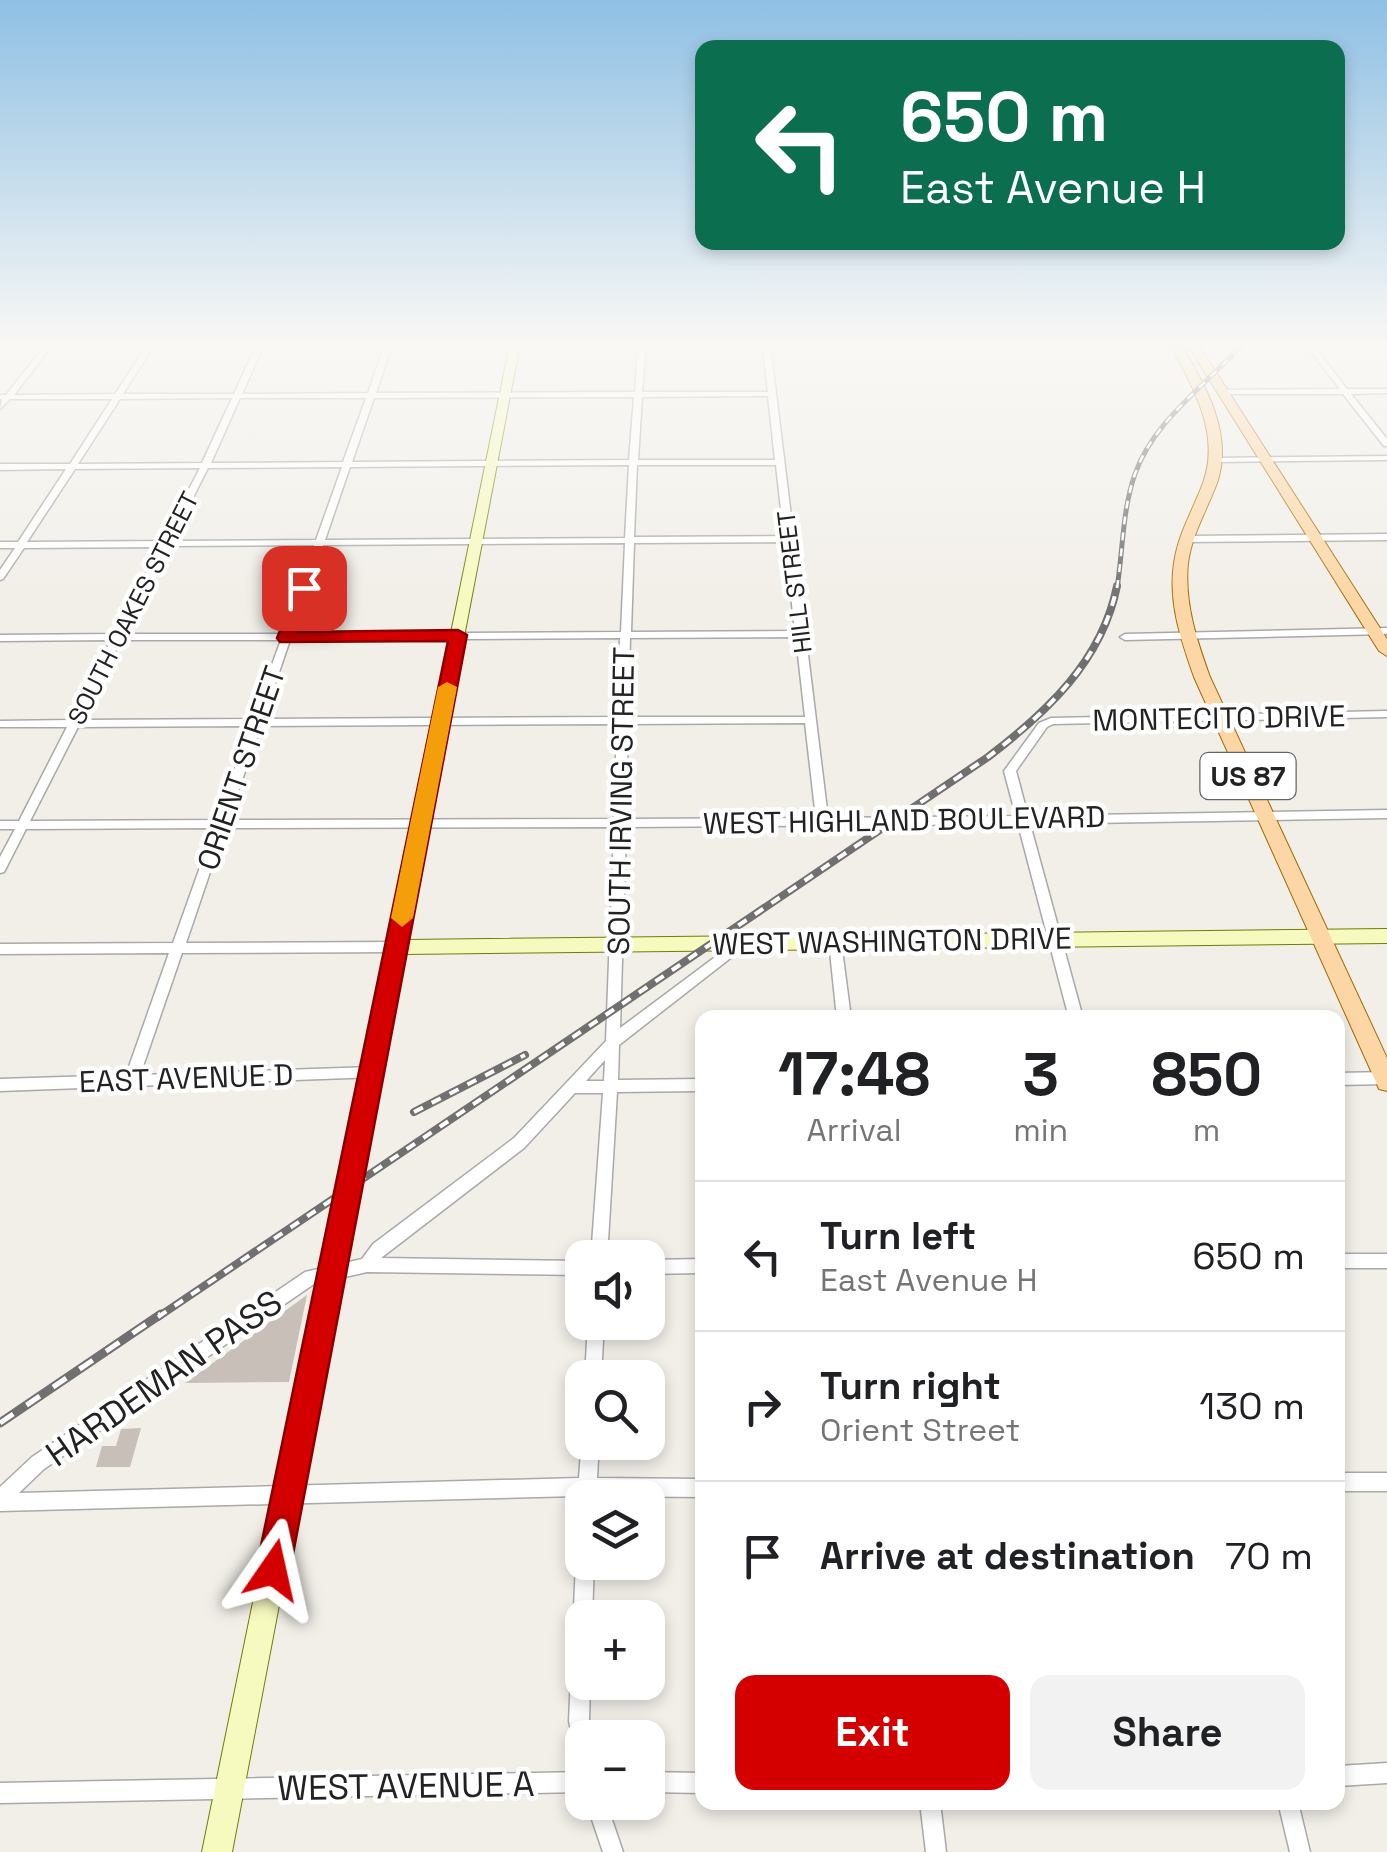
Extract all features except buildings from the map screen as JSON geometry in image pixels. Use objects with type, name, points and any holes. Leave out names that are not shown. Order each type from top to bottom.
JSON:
[{"type":"main road","points":[[217,1852],[498,430]]},
{"type":"main road","points":[[1209,430],[1216,460]]},
{"type":"main road","points":[[1248,430],[1315,538],[1381,631],[1387,651]]},
{"type":"main road","name":"US 87","points":[[1216,460],[1180,565],[1188,633],[1222,718],[1386,1080]]},
{"type":"main road","name":"WEST WASHINGTON DRIVE","points":[[397,946],[1387,936]]},
{"type":"street","points":[[0,577],[95,430]]},
{"type":"street","name":"SOUTH OAKES STREET","points":[[0,869],[222,430]]},
{"type":"street","name":"ORIENT STREET","points":[[132,1078],[360,430]]},
{"type":"street","name":"SOUTH IRVING STREET","points":[[601,1240],[614,1087],[625,635],[635,430]]},
{"type":"street","name":"HILL STREET","points":[[776,430],[822,820]]},
{"type":"street","points":[[1216,460],[1387,458]]},
{"type":"street","points":[[0,467],[780,462]]},
{"type":"street","points":[[1186,539],[1387,538]]},
{"type":"street","points":[[0,544],[789,539]]},
{"type":"street","points":[[1126,638],[1188,633],[1381,631]]},
{"type":"street","points":[[0,638],[800,634]]},
{"type":"street","name":"MONTECITO DRIVE","points":[[1020,818],[1010,771],[1014,760],[1051,721],[1387,714]]},
{"type":"street","points":[[0,724],[810,720]]},
{"type":"street","name":"WEST HIGHLAND BOULEVARD","points":[[0,825],[1387,814]]},
{"type":"street","points":[[1020,818],[1074,1010]]},
{"type":"street","points":[[835,942],[843,1010]]},
{"type":"street","points":[[366,1266],[378,1249],[519,1143],[616,1039],[742,943]]},
{"type":"street","points":[[0,949],[397,946]]},
{"type":"street","name":"EAST AVENUE D","points":[[0,1085],[372,1073]]},
{"type":"street","points":[[1345,1079],[1386,1080]]},
{"type":"street","points":[[574,1088],[695,1085]]},
{"type":"street","points":[[1345,1261],[1387,1261]]},
{"type":"street","name":"HARDEMAN PASS","points":[[0,1500],[38,1463],[311,1276],[366,1266],[565,1268]]},
{"type":"street","points":[[665,1267],[695,1266]]},
{"type":"street","points":[[1345,1482],[1387,1482]]},
{"type":"street","points":[[665,1489],[695,1488]]},
{"type":"street","points":[[0,1500],[565,1492]]},
{"type":"street","points":[[1345,1776],[1387,1773]]},
{"type":"street","name":"WEST AVENUE A","points":[[0,1793],[565,1782]]},
{"type":"street","points":[[665,1782],[695,1783]]},
{"type":"street","points":[[931,1810],[936,1852]]},
{"type":"street","points":[[1290,1810],[1300,1851]]},
{"type":"street","points":[[602,1820],[612,1852]]},
{"type":"railway","points":[[1117,588],[1135,474],[1160,430]]},
{"type":"railway","points":[[158,1317],[988,757],[1031,722],[1069,683],[1099,638],[1117,586]]},
{"type":"railway","points":[[414,1112],[525,1055]]},
{"type":"railway","points":[[0,1423],[161,1314]]},
{"type":"slow traffic","points":[[402,918],[447,687]]},
{"type":"route","points":[[273,1570],[458,635],[286,638],[304,588]]}]
